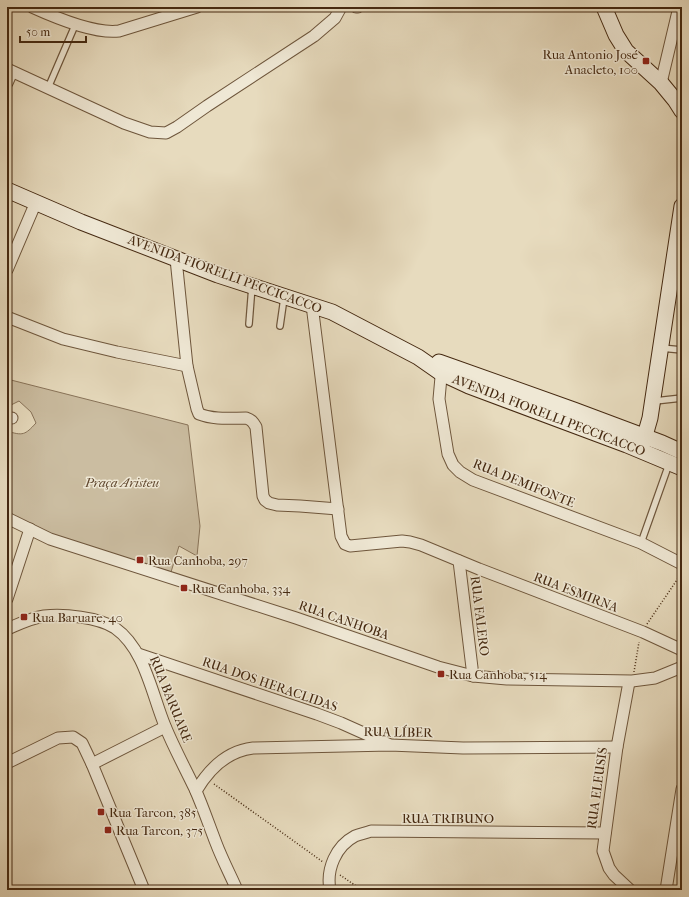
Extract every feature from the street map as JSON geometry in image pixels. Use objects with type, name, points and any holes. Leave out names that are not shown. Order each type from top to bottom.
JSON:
[{"type":"main road","points":[[604,7],[616,35],[626,51],[660,83],[675,100],[682,111]]},
{"type":"main road","name":"AVENIDA FIORELLI PECCICACCO","points":[[7,190],[81,222],[218,275],[332,312],[442,368],[645,436],[682,452]]},
{"type":"main road","points":[[640,450],[650,418],[653,401],[682,206]]},
{"type":"main road","name":"AVENIDA FIORELLI PECCICACCO","points":[[442,368],[469,386],[676,465]]},
{"type":"street","points":[[32,7],[99,30],[119,31],[196,7]]},
{"type":"street","points":[[7,82],[10,70],[144,130],[157,133],[166,132],[177,128],[207,106],[314,36],[335,18],[341,7]]},
{"type":"street","points":[[660,83],[680,7]]},
{"type":"street","points":[[7,270],[36,202]]},
{"type":"street","points":[[176,258],[187,366],[199,414],[216,418],[246,418],[251,419],[254,422],[256,426],[263,496],[269,504],[338,509],[312,305]]},
{"type":"street","points":[[7,317],[63,339],[187,366]]},
{"type":"street","name":"RUA DEMIFONTE","points":[[442,368],[439,399],[448,454],[453,465],[460,472],[473,480],[641,543],[682,564]]},
{"type":"street","name":"RUA ESMIRNA","points":[[338,509],[343,542],[347,546],[402,541],[410,542],[642,632],[682,650]]},
{"type":"street","name":"RUA CANHOBA","points":[[7,518],[50,538],[144,570],[296,618],[438,667],[473,676],[507,679],[629,682],[656,678],[682,667]]},
{"type":"street","points":[[7,599],[30,529]]},
{"type":"street","name":"RUA FALERO","points":[[459,561],[473,676]]},
{"type":"street","name":"RUA BARUARE","points":[[7,629],[23,622],[44,616],[69,616],[91,619],[115,628],[138,654],[165,727],[196,791],[237,890]]},
{"type":"street","name":"RUA DOS HERACLIDAS","points":[[138,654],[317,714],[390,745]]},
{"type":"street","name":"RUA ELEUSIS","points":[[629,682],[617,747],[603,851],[609,868],[614,876],[630,890]]},
{"type":"street","points":[[92,764],[165,727]]},
{"type":"street","points":[[7,763],[58,738],[73,737],[82,743],[144,890]]},
{"type":"street","name":"RUA LÍBER","points":[[196,791],[204,777],[214,766],[228,756],[245,749],[390,745],[463,748],[617,747]]},
{"type":"street","points":[[666,890],[682,790]]},
{"type":"street","name":"RUA TRIBUNO","points":[[330,890],[330,868],[337,853],[349,840],[371,832],[605,833]]},
{"type":"lane","points":[[48,88],[76,23]]},
{"type":"lane","points":[[249,324],[252,286]]},
{"type":"lane","points":[[280,326],[284,296]]},
{"type":"lane","points":[[661,348],[682,350]]},
{"type":"lane","points":[[653,401],[682,398]]},
{"type":"lane","points":[[641,543],[676,465]]},
{"type":"path","points":[[204,777],[362,890]]},
{"type":"green space","name":"Praça Aristeu","points":[[7,379],[188,425],[200,526],[197,556],[179,546],[171,572],[31,528],[7,515],[7,431],[20,434],[29,430],[36,423],[31,412],[19,401],[7,407]]},
{"type":"place","name":"Rua Antonio José Anacleto, 100","points":[[646,61]]},
{"type":"place","name":"Rua Canhoba, 297","points":[[140,560]]},
{"type":"place","name":"Rua Canhoba, 334","points":[[184,588]]},
{"type":"place","name":"Rua Baruare, 40","points":[[24,617]]},
{"type":"place","name":"Rua Canhoba, 514","points":[[441,674]]},
{"type":"place","name":"Rua Tarcon, 385","points":[[101,812]]},
{"type":"place","name":"Rua Tarcon, 375","points":[[108,830]]}]
